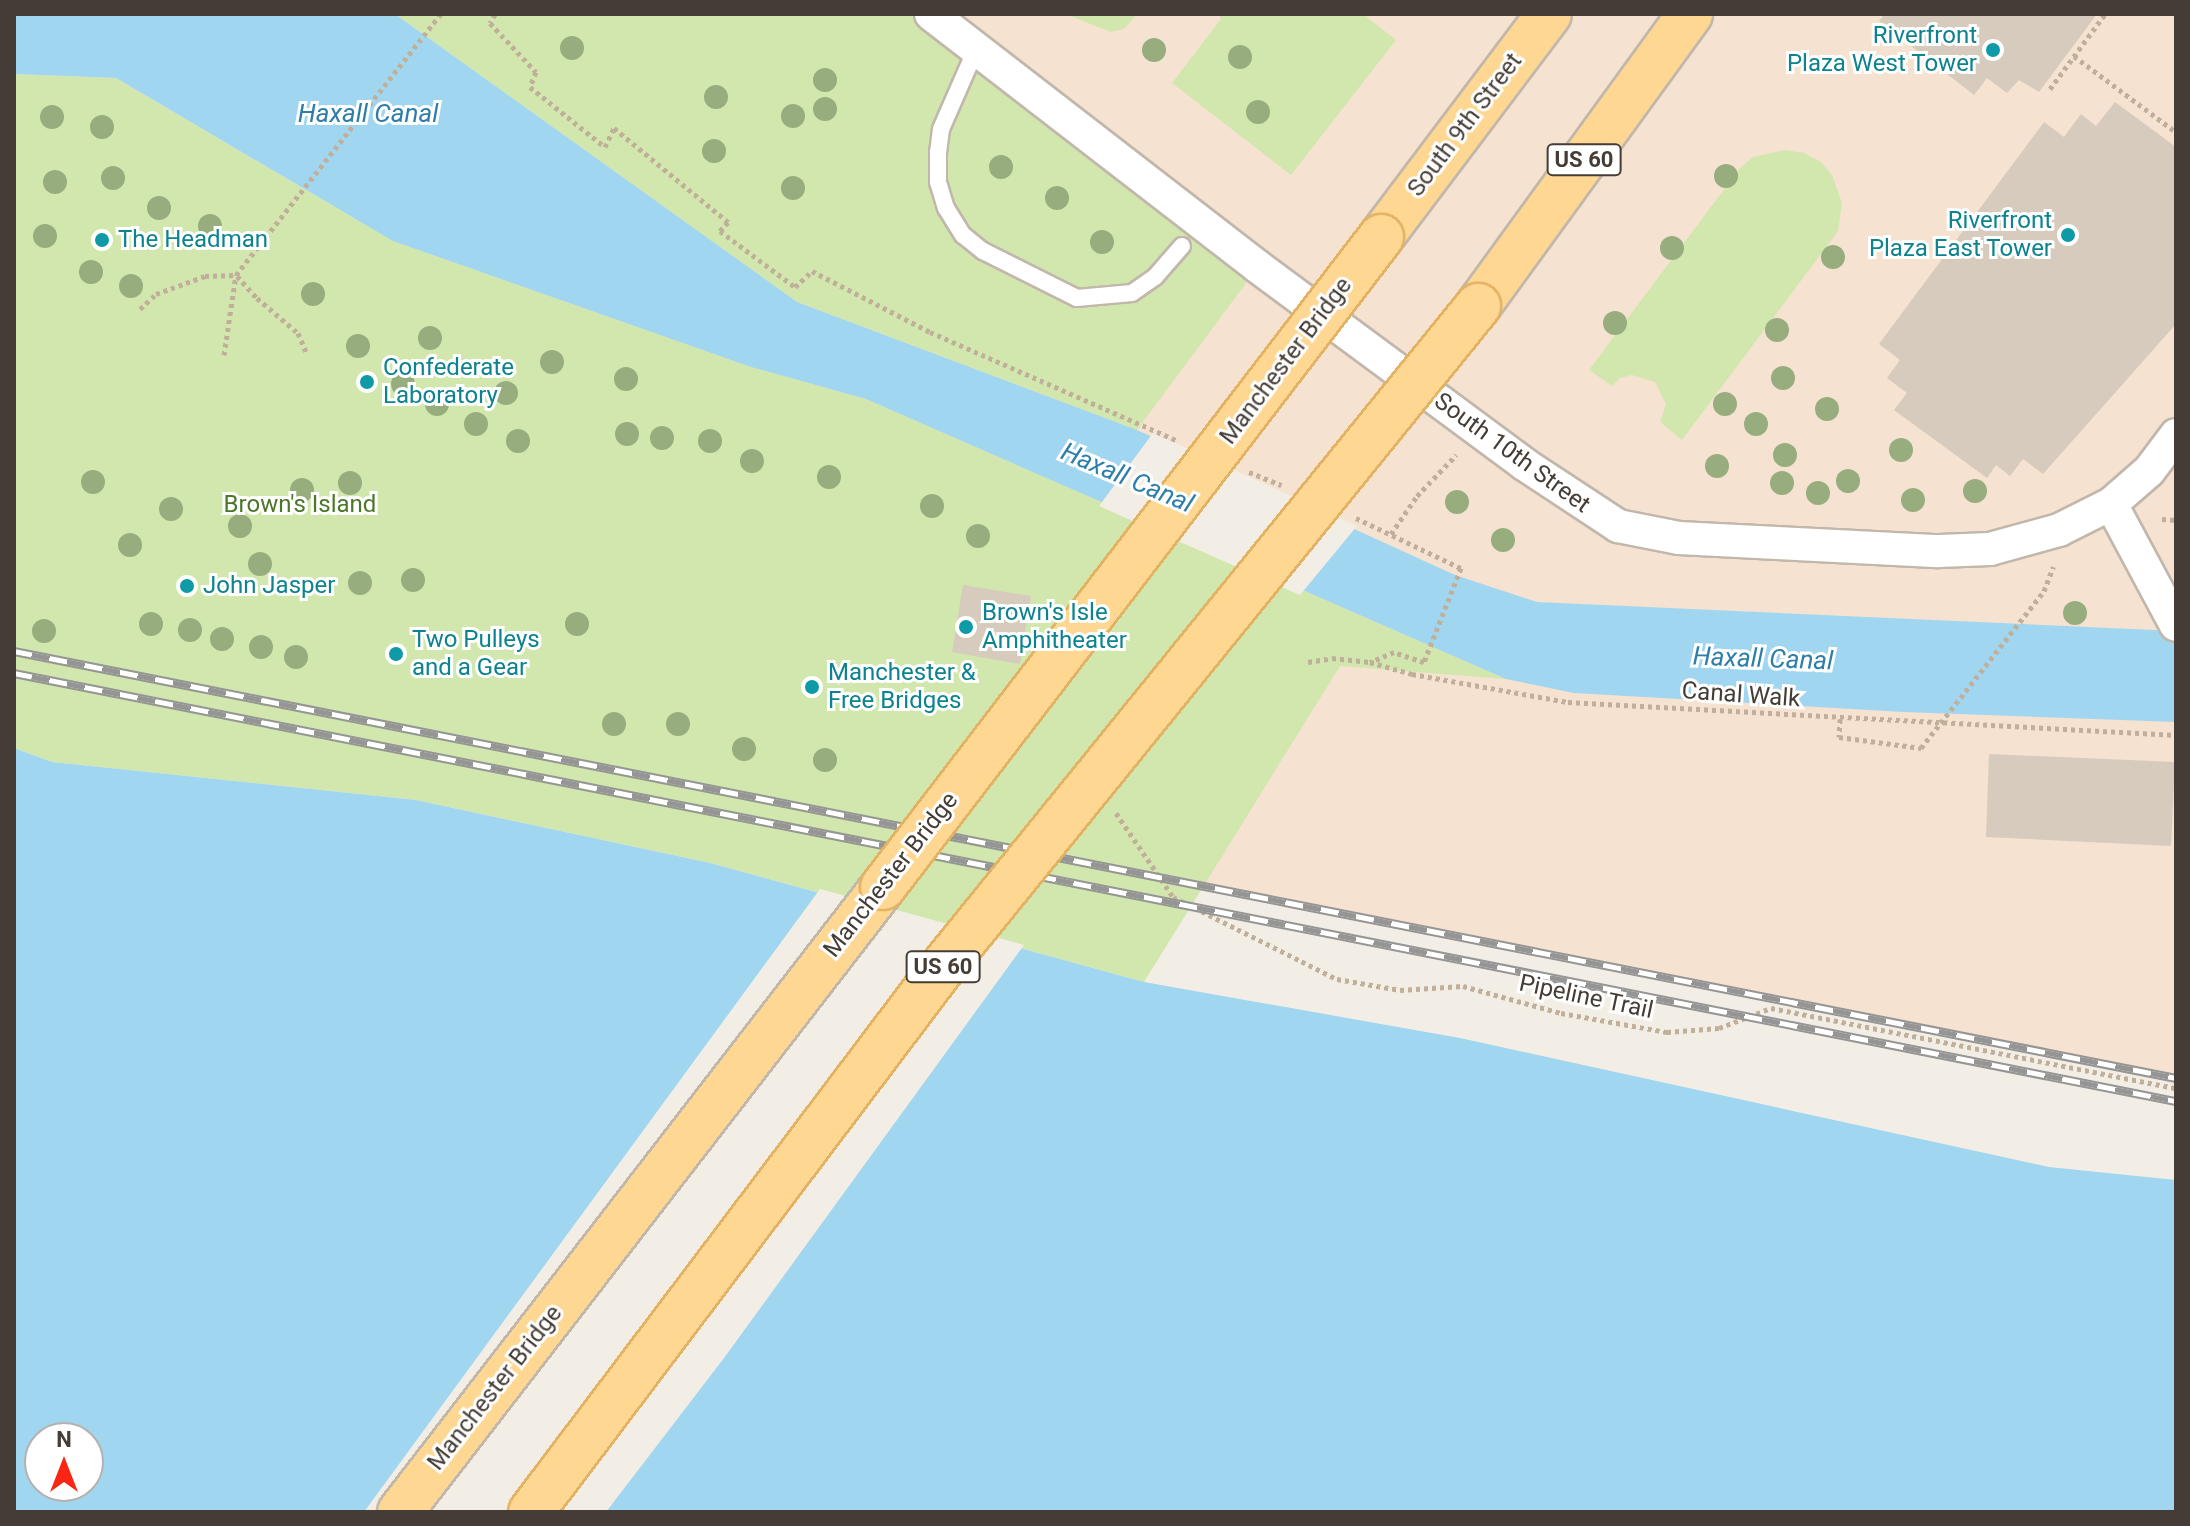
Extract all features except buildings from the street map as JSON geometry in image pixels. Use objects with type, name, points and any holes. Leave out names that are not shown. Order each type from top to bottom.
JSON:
[{"type":"main road","name":"South 9th Street","points":[[1381,237],[1549,14]]},
{"type":"main road","name":"US 60","points":[[531,1512],[945,964],[1478,306],[1690,14]]},
{"type":"main road","name":"Manchester Bridge","points":[[400,1512],[1381,237]]},
{"type":"street","name":"South 10th Street","points":[[931,14],[1283,286],[1524,464],[1618,526],[1679,538],[1939,551],[1990,549],[2059,530],[2111,504],[2149,471],[2176,435]]},
{"type":"street","points":[[2111,504],[2176,625]]},
{"type":"lane","points":[[976,49],[941,129],[938,152],[938,182],[946,208],[963,235],[983,251],[1077,298],[1132,293],[1155,277],[1182,246]]},
{"type":"path","points":[[224,355],[236,275],[441,14]]},
{"type":"path","points":[[495,14],[490,23],[536,72],[530,87],[605,147],[614,128],[728,222],[720,231],[795,287],[812,271],[930,332],[1184,444]]},
{"type":"path","points":[[2050,89],[2105,14]]},
{"type":"path","points":[[2074,56],[2176,132]]},
{"type":"path","points":[[236,275],[257,298],[298,333],[306,352]]},
{"type":"path","points":[[140,309],[156,294],[193,280],[236,275]]},
{"type":"path","points":[[1391,534],[1408,507],[1448,462]]},
{"type":"path","points":[[1240,468],[1282,486]]},
{"type":"path","points":[[1347,514],[1461,568],[1424,662],[1394,652],[1370,662]]},
{"type":"path","points":[[2162,519],[2176,520]]},
{"type":"path","points":[[1840,719],[1839,737],[1921,748],[2044,591]]},
{"type":"path","name":"Canal Walk","points":[[1308,662],[1332,658],[1370,662],[1412,674],[1568,702],[2176,735]]},
{"type":"path","name":"Pipeline Trail","points":[[1109,803],[1173,897],[1337,979],[1400,990],[1463,986],[1561,1013],[1667,1032],[1719,1028],[1771,1008],[2176,1088]]},
{"type":"shaded area","points":[[493,14],[2176,14],[2176,1078],[20,652]]},
{"type":"green space","points":[[395,14],[931,14],[1258,267],[1137,430],[797,302]]},
{"type":"green space","points":[[1065,14],[1137,14],[1124,29],[1111,32]]},
{"type":"green space","points":[[1219,14],[1363,14],[1396,40],[1291,175],[1172,83],[1221,19]]},
{"type":"green space","name":"Brown's Island","points":[[14,74],[116,78],[393,241],[751,367],[866,399],[1506,679],[1340,666],[1144,982],[710,863],[416,800],[52,762],[14,748]]},
{"type":"green space","points":[[1785,150],[1804,153],[1821,162],[1832,175],[1842,203],[1838,231],[1682,440],[1660,422],[1666,404],[1655,382],[1632,375],[1620,378],[1612,386],[1589,370],[1740,168],[1753,157]]},
{"type":"water","name":"Haxall Canal","points":[[14,14],[395,14],[797,302],[1137,430],[1455,575],[1537,602],[2176,631],[2176,722],[1904,712],[1574,693],[1506,679],[866,399],[751,367],[393,241],[116,78],[14,74]]},
{"type":"water","points":[[14,748],[52,762],[416,800],[710,863],[1144,982],[1460,1038],[2049,1167],[2176,1180],[2176,1512],[14,1512]]},
{"type":"pier","points":[[1153,433],[1357,526],[1300,595],[1099,506]]},
{"type":"pier","points":[[820,889],[1024,945],[724,1358],[606,1512],[364,1512]]},
{"type":"railway","points":[[14,651],[2176,1078]]},
{"type":"railway","points":[[14,673],[2176,1101]]},
{"type":"place","name":"Riverfront Plaza West Tower","points":[[1993,50]]},
{"type":"place","name":"Riverfront Plaza East Tower","points":[[2068,235]]},
{"type":"place","name":"The Headman","points":[[102,240]]},
{"type":"place","name":"Confederate Laboratory","points":[[367,382]]},
{"type":"place","name":"John Jasper","points":[[187,586]]},
{"type":"place","name":"Brown's Isle Amphitheater","points":[[966,627]]},
{"type":"place","name":"Two Pulleys and a Gear","points":[[396,654]]},
{"type":"place","name":"Manchester & Free Bridges","points":[[812,687]]}]
